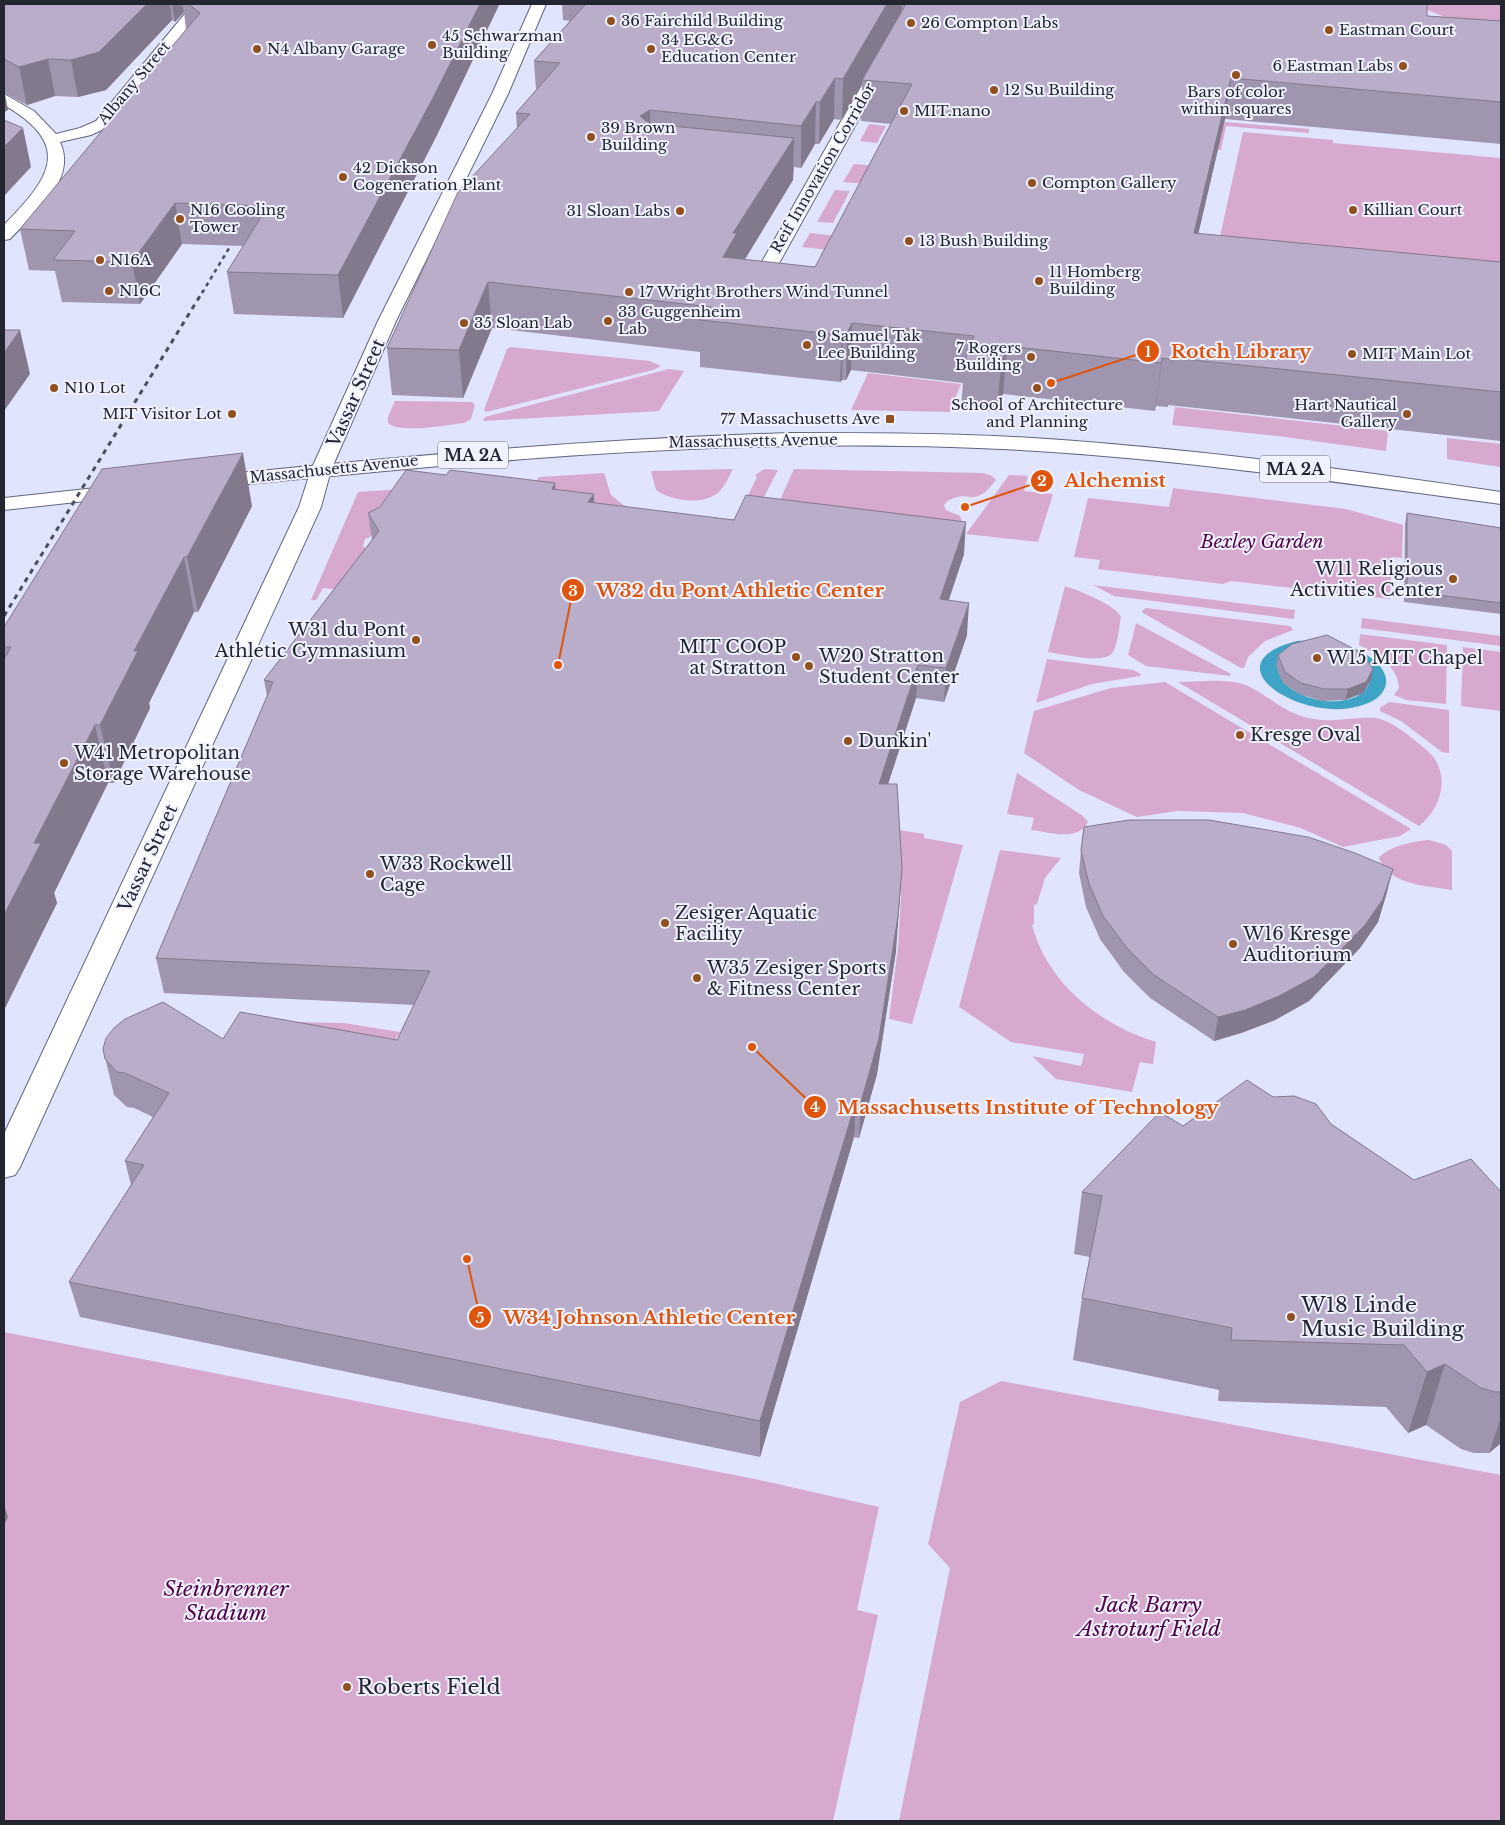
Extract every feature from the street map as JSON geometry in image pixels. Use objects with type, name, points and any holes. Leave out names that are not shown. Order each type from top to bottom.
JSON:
[{"type":"main road","name":"Albany Street","points":[[53,139],[85,132],[102,124],[200,4]]},
{"type":"main road","name":"Vassar Street","points":[[4,1167],[310,507],[321,470],[387,321],[500,94],[539,4]]},
{"type":"main road","name":"Reif Innovation Corridor","points":[[762,276],[887,56]]},
{"type":"main road","points":[[4,100],[29,114],[53,139],[56,160],[53,175],[47,188],[4,235]]},
{"type":"main road","points":[[799,174],[818,176]]},
{"type":"main road","name":"Massachusetts Avenue","points":[[189,484],[471,456],[670,443],[777,440],[921,440],[1088,448],[1244,463],[1501,498]]},
{"type":"main road","points":[[4,504],[145,489]]},
{"type":"green space","points":[[1412,4],[1501,4],[1501,39]]},
{"type":"green space","points":[[1213,121],[1309,129],[1309,133],[1226,126],[1221,150],[1207,149]]},
{"type":"green space","points":[[869,124],[886,126],[877,143],[860,141]]},
{"type":"green space","name":"Killian Court","points":[[1243,132],[1333,140],[1333,143],[1501,158],[1501,296],[1213,268]]},
{"type":"green space","points":[[854,164],[877,166],[867,184],[843,182]]},
{"type":"green space","points":[[835,190],[850,191],[833,223],[817,222]]},
{"type":"green space","points":[[810,233],[837,236],[830,250],[802,247]]},
{"type":"green space","points":[[510,347],[650,361],[661,366],[653,370],[486,412],[484,410],[507,349]]},
{"type":"green space","points":[[669,369],[684,371],[659,411],[483,421],[485,417]]},
{"type":"green space","points":[[868,373],[961,384],[950,412],[851,410]]},
{"type":"green space","points":[[395,401],[472,402],[475,405],[471,419],[464,423],[424,428],[403,428],[388,423],[388,417]]},
{"type":"green space","points":[[1175,407],[1388,431],[1386,451],[1278,436],[1172,425]]},
{"type":"green space","points":[[1447,438],[1501,444],[1501,467],[1447,459]]},
{"type":"green space","points":[[733,469],[719,492],[705,499],[696,500],[678,499],[662,494],[656,490],[651,471]]},
{"type":"green space","points":[[765,469],[778,470],[757,510],[742,508],[757,477],[755,475]]},
{"type":"green space","points":[[794,469],[983,473],[992,476],[996,480],[977,497],[955,497],[944,505],[946,510],[960,516],[963,524],[775,511]]},
{"type":"green space","points":[[604,473],[611,495],[634,513],[523,499],[539,477]]},
{"type":"green space","points":[[1009,475],[1028,476],[1024,491],[1053,494],[1038,542],[966,534]]},
{"type":"green space","points":[[497,483],[365,539],[363,546],[367,549],[343,590],[323,588],[316,600],[311,600],[358,492]]},
{"type":"green space","name":"Bexley Garden","points":[[1173,488],[1346,509],[1403,525],[1402,558],[1392,557],[1390,599],[1231,581],[1223,584],[1098,569],[1100,560],[1074,557],[1088,498],[1169,507]]},
{"type":"green space","points":[[1093,585],[1295,610],[1294,619],[1114,596]]},
{"type":"green space","points":[[1065,586],[1087,594],[1118,612],[1121,617],[1116,644],[1113,652],[1108,656],[1083,658],[1048,652]]},
{"type":"green space","points":[[1146,608],[1290,626],[1293,630],[1265,641],[1248,657],[1244,668],[1241,668],[1143,613],[1142,611]]},
{"type":"green space","points":[[1362,618],[1501,636],[1501,646],[1361,628]]},
{"type":"green space","points":[[1136,623],[1231,674],[1230,676],[1146,666],[1128,655]]},
{"type":"green space","points":[[1360,634],[1447,645],[1446,704],[1406,700],[1394,695],[1399,688],[1394,673],[1385,661],[1359,645]]},
{"type":"green space","points":[[1463,647],[1501,652],[1501,711],[1461,706]]},
{"type":"green space","points":[[1047,659],[1133,670],[1141,674],[1140,676],[1092,684],[1036,703]]},
{"type":"green space","points":[[1215,681],[1242,684],[1259,692],[1287,710],[1314,719],[1375,718],[1390,723],[1412,738],[1434,758],[1439,767],[1442,786],[1437,804],[1419,826],[1178,682]]},
{"type":"green space","points":[[1165,682],[1411,829],[1400,836],[1343,847],[1301,828],[1243,813],[1177,811],[1137,817],[1079,790],[1024,753],[1034,711],[1111,688]]},
{"type":"green space","points":[[1389,702],[1449,710],[1449,753],[1442,752],[1401,721],[1380,711],[1380,708]]},
{"type":"green space","points":[[1017,773],[1083,816],[1088,822],[1077,832],[1054,834],[1031,830],[1034,818],[1007,814]]},
{"type":"green space","points":[[899,830],[924,834],[924,838],[963,845],[912,1024],[889,1019],[898,947],[901,898]]},
{"type":"green space","points":[[1429,840],[1446,845],[1452,851],[1452,890],[1420,885],[1399,879],[1383,866],[1379,857],[1402,845]]},
{"type":"green space","points":[[1000,850],[1061,858],[1045,878],[1037,904],[1034,905],[1034,924],[1032,925],[1050,966],[1079,999],[1096,1013],[1115,1024],[1156,1042],[1153,1064],[1140,1062],[1132,1092],[1056,1079],[1032,1056],[1081,1066],[1084,1054],[1011,1042],[959,1007]]},
{"type":"green space","points":[[254,1021],[344,1023],[400,1032],[381,1062]]},
{"type":"green space","name":"Steinbrenner Stadium","points":[[4,1332],[755,1479],[879,1507],[857,1610],[878,1615],[833,1821],[4,1821]]},
{"type":"green space","name":"Jack Barry Astroturf Field","points":[[1001,1381],[1501,1475],[1501,1821],[899,1821],[950,1568],[928,1544],[960,1402]]},
{"type":"water","points":[[1297,641],[1334,643],[1353,648],[1377,663],[1386,677],[1386,685],[1377,698],[1359,706],[1333,709],[1310,706],[1288,698],[1272,688],[1262,675],[1261,663],[1272,651]],"holes":[[[1278,669],[1370,681],[1363,692],[1352,698],[1338,701],[1322,700],[1307,697],[1293,690],[1283,681]]]},
{"type":"building","points":[[4,4],[147,4],[99,52],[71,60],[48,59],[19,67],[4,59]]},
{"type":"building","points":[[189,4],[480,4],[434,96],[338,275],[227,272],[268,206],[175,203],[132,262],[53,260],[75,231],[20,229],[200,13]]},
{"type":"building","points":[[586,4],[887,4],[843,79],[835,78],[820,102],[816,102],[801,126],[650,110],[640,116],[650,124],[794,138],[733,233],[737,233],[723,257],[815,267],[912,84],[862,80],[906,4],[1427,4],[1427,16],[1501,21],[1501,102],[1231,78],[1194,233],[1501,262],[1501,392],[1174,358],[1174,360],[1162,358],[1161,363],[1007,346],[1001,364],[965,360],[974,336],[852,323],[847,333],[842,335],[700,320],[711,307],[488,282],[459,350],[387,348],[458,192],[530,114],[516,113],[560,63],[534,61]]},
{"type":"building","points":[[4,120],[23,128],[4,147]]},
{"type":"building","points":[[4,330],[20,330],[4,353]]},
{"type":"building","points":[[243,453],[187,557],[184,557],[134,651],[138,651],[100,725],[95,725],[34,843],[41,843],[4,915],[4,659],[11,647],[4,647],[4,627],[102,469]]},
{"type":"building","points":[[406,470],[446,475],[450,470],[555,483],[552,489],[594,494],[588,502],[734,520],[746,495],[966,522],[940,599],[969,603],[946,668],[918,665],[879,784],[897,784],[902,868],[898,916],[879,1038],[861,1102],[856,1101],[760,1421],[69,1282],[144,1165],[125,1161],[169,1093],[125,1073],[117,1072],[105,1059],[103,1049],[106,1038],[114,1028],[125,1019],[163,1002],[223,1039],[240,1012],[397,1040],[430,971],[156,958],[273,682],[264,680],[379,531],[368,513],[380,507]]},
{"type":"building","name":"W11 Religious Activities Center","points":[[1407,513],[1501,528],[1501,603],[1407,591]]},
{"type":"building","name":"W15 MIT Chapel","points":[[1327,635],[1362,653],[1373,669],[1366,682],[1348,689],[1324,689],[1301,683],[1285,672],[1278,655],[1292,644]]},
{"type":"building","name":"W16 Kresge Auditorium","points":[[1129,820],[1209,820],[1308,837],[1355,853],[1393,869],[1383,899],[1365,925],[1314,977],[1279,996],[1245,1010],[1218,1017],[1154,975],[1127,948],[1103,916],[1089,884],[1081,850],[1084,827]]},
{"type":"building","name":"W18 Linde Music Building","points":[[1247,1080],[1273,1097],[1294,1096],[1316,1104],[1331,1124],[1414,1180],[1471,1159],[1501,1192],[1501,1392],[1481,1388],[1445,1364],[1427,1372],[1404,1345],[1231,1340],[1232,1328],[1082,1298],[1102,1196],[1082,1192],[1160,1112],[1183,1126]]},
{"type":"railway","points":[[202,293],[231,245]]},
{"type":"railway","points":[[4,616],[203,291]]},
{"type":"place","name":"36 Fairchild Building","points":[[611,21]]},
{"type":"place","name":"26 Compton Labs","points":[[911,23]]},
{"type":"place","name":"Eastman Court","points":[[1329,30]]},
{"type":"place","name":"45 Schwarzman Building","points":[[432,45]]},
{"type":"place","name":"N4 Albany Garage","points":[[257,49]]},
{"type":"place","name":"34 EG&G Education Center","points":[[651,49]]},
{"type":"place","name":"6 Eastman Labs","points":[[1403,66]]},
{"type":"place","name":"Bars of color within squares","points":[[1236,75]]},
{"type":"place","name":"12 Su Building","points":[[994,90]]},
{"type":"place","name":"MIT.nano","points":[[904,111]]},
{"type":"place","name":"39 Brown Building","points":[[591,137]]},
{"type":"place","name":"42 Dickson Cogeneration Plant","points":[[343,177]]},
{"type":"place","name":"Compton Gallery","points":[[1032,183]]},
{"type":"place","name":"Killian Court","points":[[1353,210]]},
{"type":"place","name":"31 Sloan Labs","points":[[680,211]]},
{"type":"place","name":"N16 Cooling Tower","points":[[180,219]]},
{"type":"place","name":"13 Bush Building","points":[[909,241]]},
{"type":"place","name":"N16A","points":[[100,260]]},
{"type":"place","name":"11 Homberg Building","points":[[1039,281]]},
{"type":"place","name":"N16C","points":[[109,291]]},
{"type":"place","name":"17 Wright Brothers Wind Tunnel","points":[[629,292]]},
{"type":"place","name":"33 Guggenheim Lab","points":[[608,321]]},
{"type":"place","name":"35 Sloan Lab","points":[[464,323]]},
{"type":"place","name":"9 Samuel Tak Lee Building","points":[[807,345]]},
{"type":"place","name":"MIT Main Lot","points":[[1352,354]]},
{"type":"place","name":"7 Rogers Building","points":[[1031,357]]},
{"type":"place","name":"Rotch Library","points":[[1051,383]]},
{"type":"place","name":"N10 Lot","points":[[54,388]]},
{"type":"place","name":"School of Architecture and Planning","points":[[1037,388]]},
{"type":"place","name":"MIT Visitor Lot","points":[[232,414]]},
{"type":"place","name":"Hart Nautical Gallery","points":[[1407,414]]},
{"type":"place","name":"77 Massachusetts Ave","points":[[890,419]]},
{"type":"place","name":"Alchemist","points":[[965,507]]},
{"type":"place","name":"W11 Religious Activities Center","points":[[1453,579]]},
{"type":"place","name":"W31 du Pont Athletic Gymnasium","points":[[416,640]]},
{"type":"place","name":"MIT COOP at Stratton","points":[[796,657]]},
{"type":"place","name":"W15 MIT Chapel","points":[[1317,658]]},
{"type":"place","name":"W32 du Pont Athletic Center","points":[[558,665]]},
{"type":"place","name":"W20 Stratton Student Center","points":[[809,666]]},
{"type":"place","name":"Kresge Oval","points":[[1240,735]]},
{"type":"place","name":"Dunkin'","points":[[848,741]]},
{"type":"place","name":"W41 Metropolitan Storage Warehouse","points":[[64,763]]},
{"type":"place","name":"W33 Rockwell Cage","points":[[370,874]]},
{"type":"place","name":"Zesiger Aquatic Facility","points":[[665,923]]},
{"type":"place","name":"W16 Kresge Auditorium","points":[[1233,944]]},
{"type":"place","name":"W35 Zesiger Sports & Fitness Center","points":[[697,978]]},
{"type":"place","name":"Massachusetts Institute of Technology","points":[[752,1047]]},
{"type":"place","name":"W34 Johnson Athletic Center","points":[[467,1259]]},
{"type":"place","name":"W18 Linde Music Building","points":[[1291,1317]]},
{"type":"place","name":"Roberts Field","points":[[347,1687]]}]
